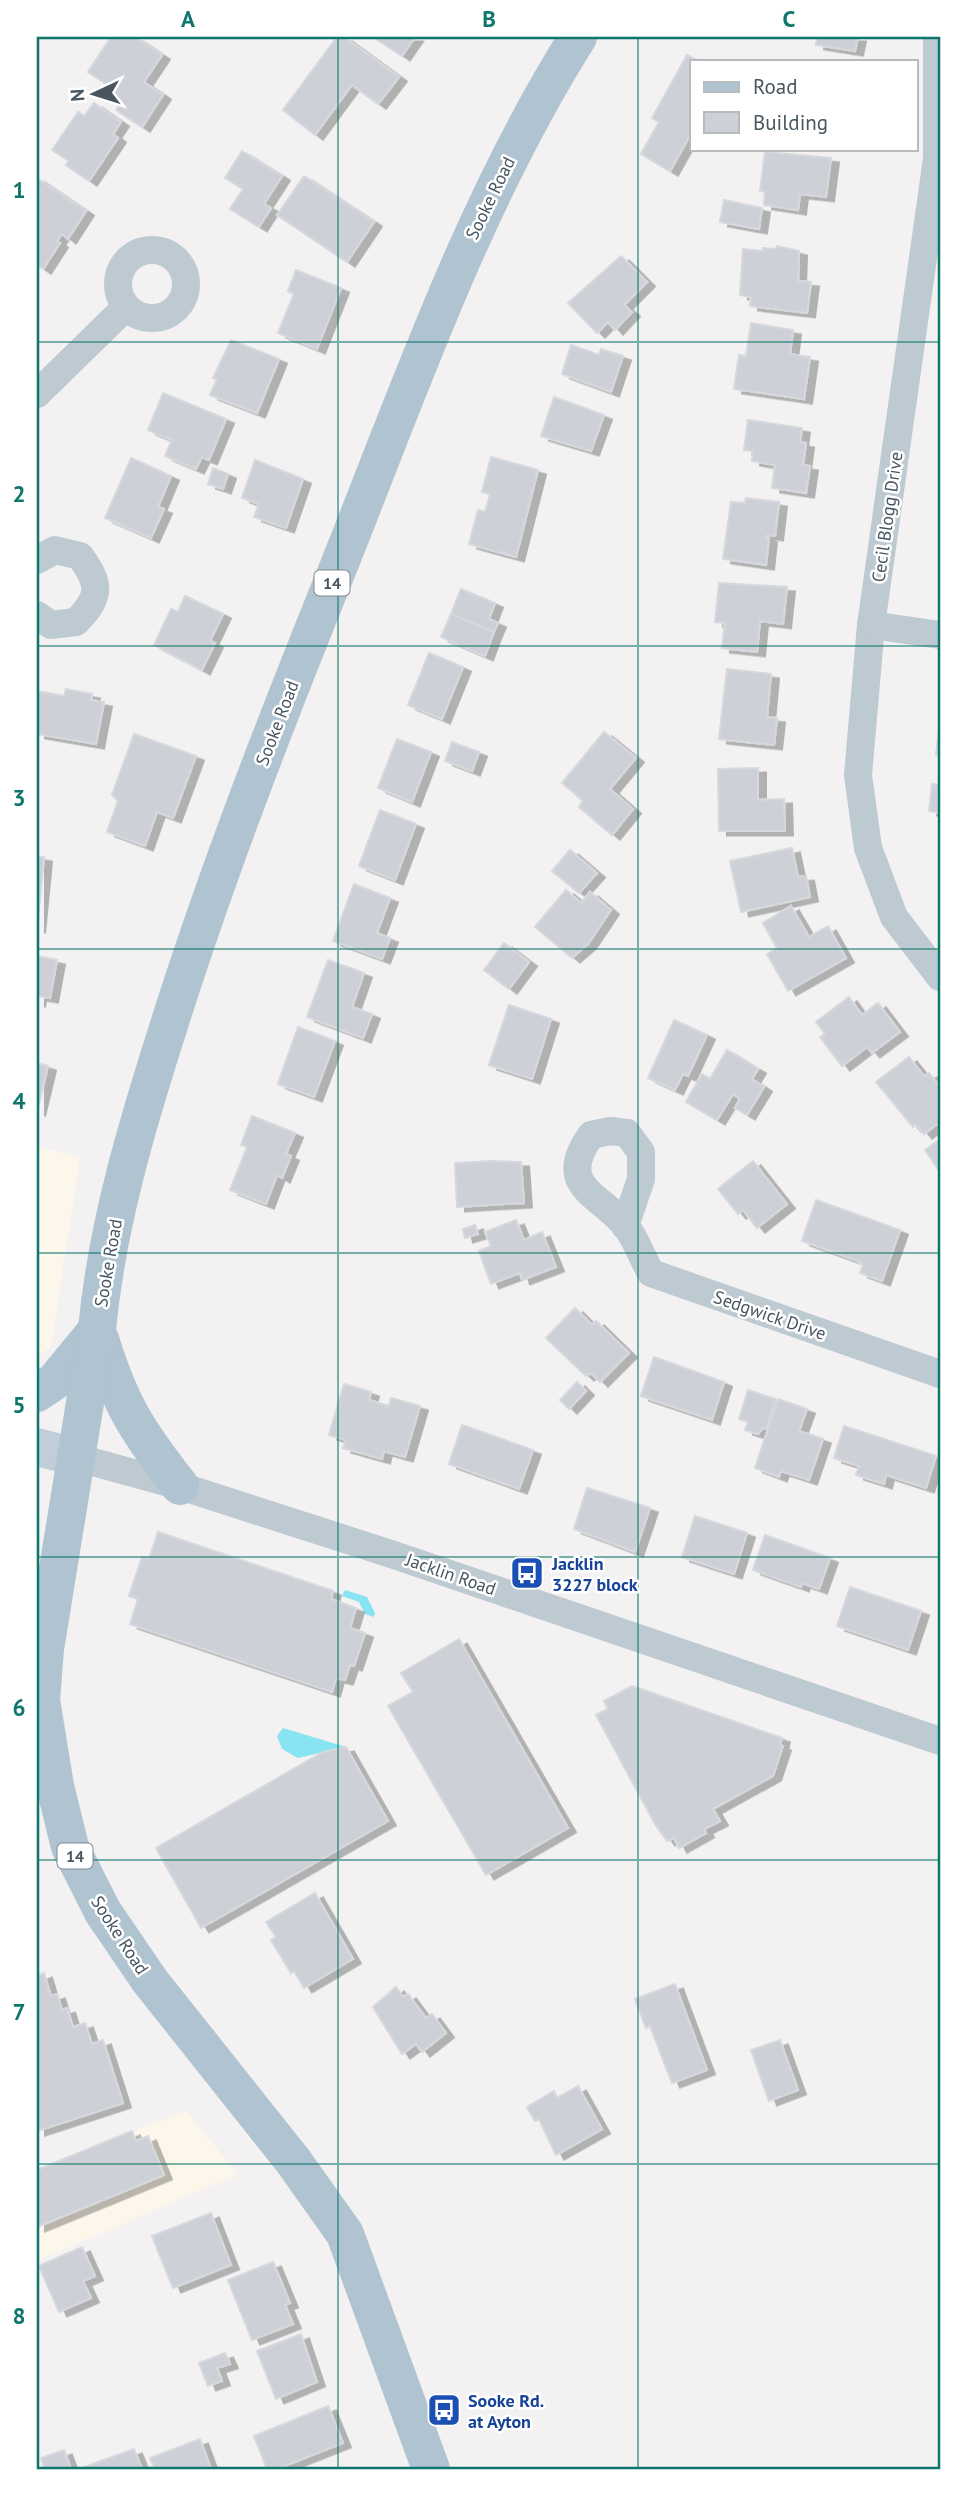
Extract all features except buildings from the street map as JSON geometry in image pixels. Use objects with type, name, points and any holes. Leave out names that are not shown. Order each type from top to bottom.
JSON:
[{"type":"main road","name":"Sooke Road","points":[[431,2469],[345,2234],[294,2162],[150,1981],[103,1912],[70,1847],[55,1786],[41,1700],[45,1649],[97,1329],[102,1283],[130,1148],[204,914],[296,671],[481,214],[546,88],[578,37]]},
{"type":"main road","points":[[37,1393],[55,1381],[97,1329]]},
{"type":"main road","points":[[97,1329],[113,1384],[135,1428],[180,1486]]},
{"type":"main road","name":"Jacklin Road","points":[[37,1447],[75,1457]]},
{"type":"street","name":"Cecil Blogg Drive","points":[[937,37],[937,159],[871,625],[859,775],[868,848],[894,917],[940,977]]},
{"type":"street","points":[[37,394],[126,307]]},
{"type":"street","points":[[37,559],[55,550],[80,556],[96,578],[94,603],[76,622],[51,625],[37,615]]},
{"type":"street","points":[[871,625],[940,635]]},
{"type":"street","name":"Sedgwick Drive","points":[[625,1226],[651,1273],[940,1374]]},
{"type":"street","name":"Jacklin Road","points":[[75,1457],[180,1486],[450,1574],[940,1741]]},
{"type":"shaded area","points":[[37,1146],[80,1158],[51,1346],[37,1358]]},
{"type":"shaded area","points":[[186,2111],[238,2174],[37,2261],[37,2169]]},
{"type":"water","points":[[345,1590],[367,1597],[375,1613],[374,1617],[365,1614],[359,1602],[342,1596]]},
{"type":"water","points":[[283,1728],[346,1747],[298,1758],[282,1749],[277,1736]]},
{"type":"place","name":"Jacklin 3227 block","points":[[527,1573]]},
{"type":"place","name":"Sooke Rd. at Ayton","points":[[444,2410]]}]
